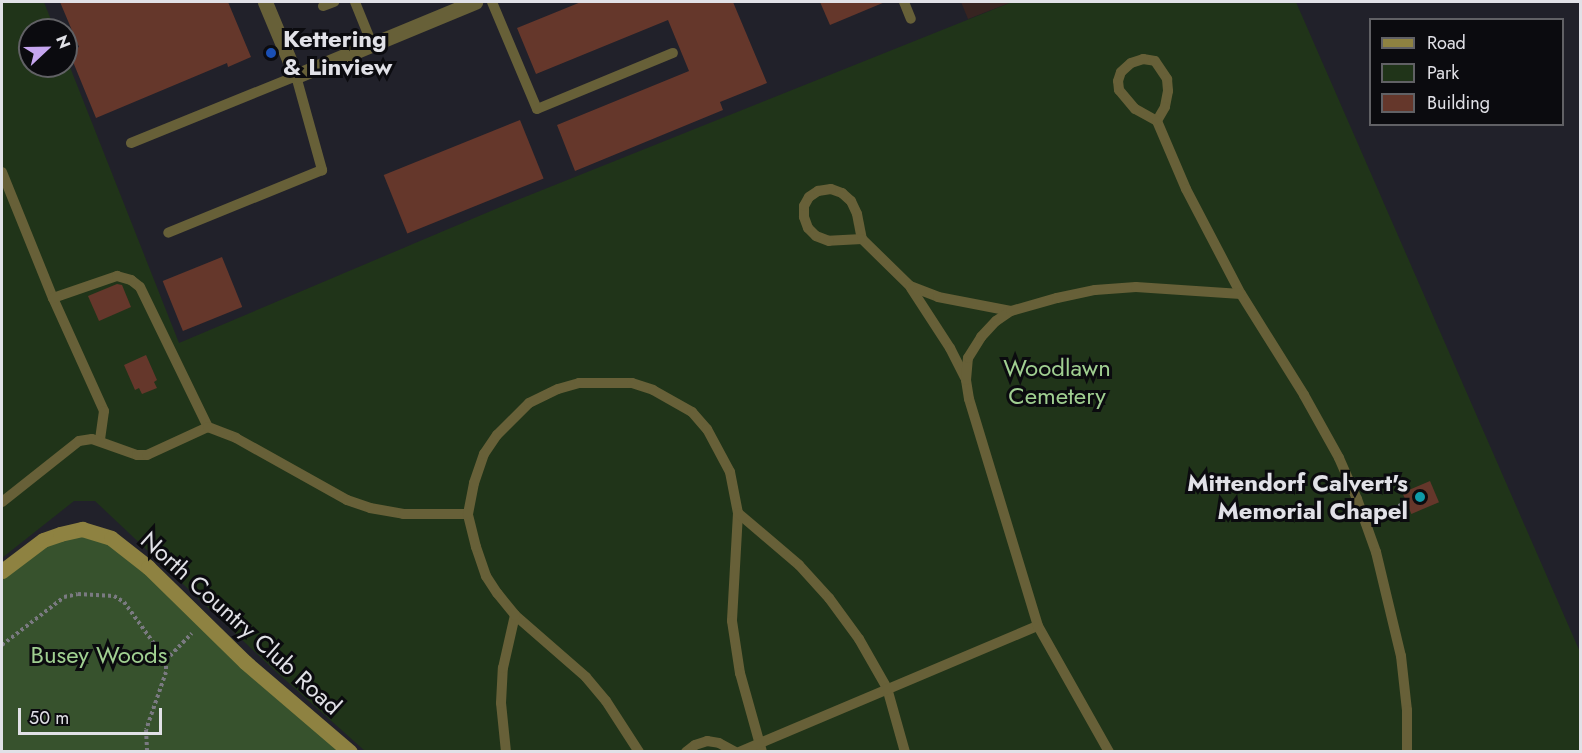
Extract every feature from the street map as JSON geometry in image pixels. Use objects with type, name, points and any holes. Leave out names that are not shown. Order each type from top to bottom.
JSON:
[{"type":"street","points":[[265,2],[296,76],[475,2]]},
{"type":"street","name":"North Country Club Road","points":[[2,571],[43,540],[82,529],[111,538],[140,560],[245,662],[350,752]]},
{"type":"lane","points":[[356,2],[372,44]]},
{"type":"lane","points":[[492,2],[537,110],[673,53]]},
{"type":"lane","points":[[904,2],[911,19]]},
{"type":"lane","points":[[1157,121],[1165,107],[1168,91],[1167,79],[1155,61],[1143,59],[1131,63],[1121,72],[1118,81],[1119,90],[1135,109],[1157,121],[1186,189],[1241,294],[1304,395],[1339,458],[1364,519],[1390,603],[1401,656],[1407,710],[1407,752]]},
{"type":"lane","points":[[131,143],[296,76],[322,170],[168,233]]},
{"type":"lane","points":[[2,172],[53,298],[104,411],[100,441]]},
{"type":"lane","points":[[862,239],[846,242],[829,241],[816,236],[808,228],[804,217],[804,206],[809,197],[818,191],[831,189],[842,193],[851,201],[857,214],[862,239],[910,286],[950,348],[966,380]]},
{"type":"lane","points":[[53,298],[117,276],[131,280],[140,287],[208,427],[236,438],[347,500],[370,508],[403,514],[468,514]]},
{"type":"lane","points":[[910,286],[938,297],[1011,311]]},
{"type":"lane","points":[[1109,752],[1038,626],[969,399],[966,380],[968,358],[981,337],[996,321],[1011,311],[1057,298],[1136,287],[1241,294]]},
{"type":"lane","points":[[639,752],[606,701],[586,677],[515,615],[486,576],[468,514],[474,483],[484,454],[511,418],[529,403],[558,389],[579,383],[608,381],[632,383],[653,390],[692,412],[720,450],[730,472],[738,513],[732,621],[740,673],[760,747]]},
{"type":"lane","points":[[2,502],[80,441],[100,441],[137,456],[147,455],[208,427]]},
{"type":"lane","points":[[738,513],[799,566],[829,598],[859,639],[887,688],[905,752]]},
{"type":"lane","points":[[506,752],[501,703],[503,668],[515,615]]},
{"type":"lane","points":[[686,752],[694,745],[706,741],[719,743],[737,752],[760,747],[887,688],[1038,626]]},
{"type":"path","points":[[1364,519],[1406,503]]},
{"type":"path","points":[[2,645],[64,597],[78,594],[114,596],[124,602],[166,660],[166,672],[146,730],[147,752]]},
{"type":"path","points":[[166,660],[203,621]]},
{"type":"shaded area","points":[[961,2],[1012,2],[968,19]]},
{"type":"green space","name":"Woodlawn Cemetery","points":[[2,2],[44,2],[50,18],[18,18],[18,78],[74,78],[179,343],[505,205],[1012,2],[1296,2],[1580,652],[1580,751],[365,751],[273,669],[95,501],[74,501],[2,558]]},
{"type":"green space","name":"Busey Woods","points":[[60,534],[111,538],[350,752],[2,752],[2,571]]},
{"type":"building","points":[[60,2],[228,2],[251,57],[228,67],[227,63],[96,118],[78,74],[78,18],[67,18]]},
{"type":"building","points":[[581,2],[733,2],[767,83],[720,102],[723,110],[575,171],[557,125],[689,71],[668,20],[536,74],[517,28]]},
{"type":"building","points":[[820,2],[885,2],[830,25]]},
{"type":"building","points":[[520,120],[544,178],[407,233],[384,175]]},
{"type":"building","points":[[222,257],[242,307],[183,331],[163,281]]},
{"type":"building","points":[[117,284],[122,285],[131,307],[99,321],[88,296]]},
{"type":"building","points":[[146,355],[157,380],[154,382],[157,388],[142,394],[139,388],[135,390],[124,365]]},
{"type":"building","name":"Mittendorf Calvert's Memorial Chapel","points":[[1430,481],[1439,502],[1411,514],[1402,493]]},
{"type":"place","name":"Kettering & Linview","points":[[271,53]]},
{"type":"place","name":"Mittendorf Calvert's Memorial Chapel","points":[[1420,497]]}]
